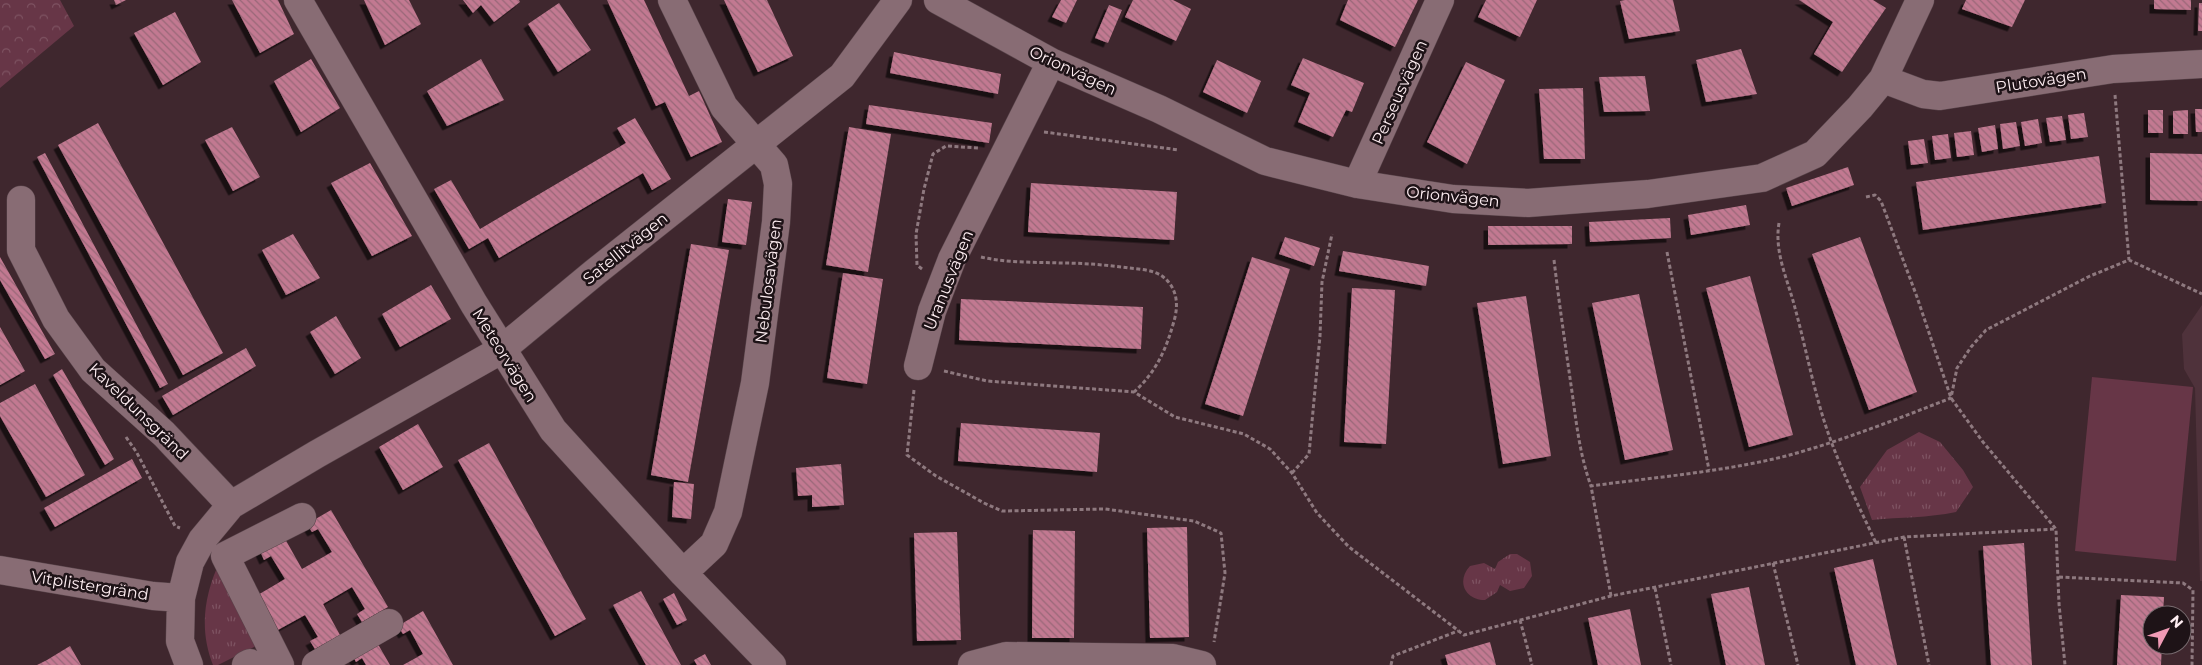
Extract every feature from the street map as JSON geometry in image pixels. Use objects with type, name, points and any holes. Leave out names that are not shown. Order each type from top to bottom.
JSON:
[{"type":"street","name":"Meteorvägen","points":[[298,0],[501,350],[552,430],[683,573],[772,665]]},
{"type":"street","name":"Nebulosavägen","points":[[672,0],[724,107],[774,165],[778,184],[776,222],[755,383],[728,512],[714,544],[683,573]]},
{"type":"street","name":"Satellitvägen","points":[[189,665],[180,640],[181,598],[190,562],[202,540],[231,505],[501,350],[594,273],[842,76],[898,0]]},
{"type":"street","name":"Orionvägen","points":[[938,0],[1051,62],[1159,109],[1265,161],[1357,184],[1453,199],[1528,202],[1648,194],[1762,178],[1814,154],[1860,107],[1883,79],[1920,0]]},
{"type":"street","name":"Perseusvägen","points":[[1357,184],[1440,0]]},
{"type":"street","name":"Uranusvägen","points":[[918,366],[932,311],[942,284],[1003,155],[1019,129],[1051,62]]},
{"type":"street","name":"Plutovägen","points":[[1883,79],[1923,94],[1940,96],[2113,70],[2202,64]]},
{"type":"street","name":"Kaveldunsgränd","points":[[21,200],[21,250],[56,319],[92,370],[164,434],[231,505]]},
{"type":"street","points":[[280,665],[225,556],[302,517]]},
{"type":"street","name":"Vitplistergränd","points":[[0,570],[153,596],[181,598]]},
{"type":"street","points":[[316,665],[389,623]]},
{"type":"street","points":[[972,665],[1006,656],[1173,658],[1207,656]]},
{"type":"street","points":[[246,665],[250,663],[251,665]]},
{"type":"path","points":[[2113,70],[2129,260]]},
{"type":"path","points":[[1019,129],[1186,151]]},
{"type":"path","points":[[942,284],[917,265],[916,234],[924,189],[933,154],[946,146],[977,148],[1003,155]]},
{"type":"path","points":[[1866,197],[1875,195],[1881,201],[1917,297],[1951,398],[1983,442],[2056,529],[2065,665]]},
{"type":"path","points":[[1779,223],[1777,237],[1778,254],[1788,280],[1831,441],[1876,542]]},
{"type":"path","points":[[1292,473],[1309,454],[1320,344],[1322,282],[1332,234]]},
{"type":"path","points":[[957,250],[990,259],[1107,265],[1148,270],[1161,276],[1172,286],[1177,298],[1175,318],[1157,367],[1149,379],[1134,392]]},
{"type":"path","points":[[1667,252],[1709,470]]},
{"type":"path","points":[[1554,260],[1577,427],[1585,469],[1591,486],[1611,596]]},
{"type":"path","points":[[1951,398],[1956,368],[1986,330],[2090,276],[2129,260],[2202,294]]},
{"type":"path","points":[[1207,656],[1225,573],[1221,533],[1194,521],[1105,509],[1002,511],[984,503],[936,476],[907,455],[918,366],[986,381],[1134,392],[1175,416],[1244,434],[1270,449],[1292,473],[1317,514],[1349,547],[1464,635],[1611,596],[1876,542],[1904,537],[2056,529]]},
{"type":"path","points":[[1591,486],[1709,470],[1787,456],[1895,420],[1951,398]]},
{"type":"path","points":[[123,433],[137,453],[175,526],[202,540]]},
{"type":"path","points":[[1904,537],[1929,665]]},
{"type":"path","points":[[1774,563],[1798,665]]},
{"type":"path","points":[[2059,577],[2183,583],[2193,590],[2192,665]]},
{"type":"path","points":[[1654,588],[1671,665]]},
{"type":"path","points":[[1520,620],[1532,665]]},
{"type":"path","points":[[1391,665],[1393,656],[1458,631]]},
{"type":"shaded area","points":[[2202,305],[2202,581],[2200,581],[2195,388],[2184,369],[2182,334]]},
{"type":"green space","points":[[0,0],[60,0],[74,26],[0,88]]},
{"type":"green space","points":[[2092,377],[2193,387],[2176,561],[2075,551]]},
{"type":"green space","points":[[1919,432],[1940,442],[1963,470],[1973,487],[1956,512],[1872,520],[1860,487],[1887,450]]},
{"type":"green space","points":[[1510,554],[1517,554],[1530,562],[1532,576],[1524,588],[1510,591],[1500,585],[1497,592],[1485,600],[1472,597],[1465,589],[1463,583],[1470,566],[1484,563],[1495,569],[1498,562]]},
{"type":"green space","points":[[220,561],[264,642],[218,665],[213,665],[206,639],[205,613],[210,587]]},
{"type":"building","points":[[114,0],[126,0],[116,5]]},
{"type":"building","points":[[232,0],[278,0],[294,34],[260,53]]},
{"type":"building","points":[[364,0],[409,0],[421,24],[385,45]]},
{"type":"building","points":[[463,0],[519,0],[520,2],[494,22],[481,5],[473,13]]},
{"type":"building","points":[[607,0],[644,0],[689,96],[699,91],[722,142],[691,157],[665,102],[656,106]]},
{"type":"building","points":[[724,0],[767,0],[793,56],[758,72]]},
{"type":"building","points":[[1061,0],[1077,0],[1066,23],[1052,17]]},
{"type":"building","points":[[1133,0],[1173,0],[1191,9],[1176,41],[1125,17]]},
{"type":"building","points":[[1348,0],[1418,0],[1395,47],[1340,20]]},
{"type":"building","points":[[1486,0],[1537,0],[1520,37],[1478,17]]},
{"type":"building","points":[[1673,0],[1680,31],[1629,39],[1620,1]]},
{"type":"building","points":[[1799,0],[1873,0],[1886,8],[1842,72],[1814,54],[1833,22]]},
{"type":"building","points":[[1966,0],[2025,0],[2012,27],[1962,9]]},
{"type":"building","points":[[2154,0],[2191,0],[2191,10],[2154,9]]},
{"type":"building","points":[[559,3],[591,50],[558,72],[528,24]]},
{"type":"building","points":[[2199,3],[2202,3],[2202,31],[2198,31]]},
{"type":"building","points":[[1109,5],[1122,10],[1108,43],[1095,38]]},
{"type":"building","points":[[175,12],[201,62],[163,85],[134,33]]},
{"type":"building","points":[[1741,49],[1757,94],[1706,102],[1696,60]]},
{"type":"building","points":[[894,52],[1001,74],[998,94],[890,73]]},
{"type":"building","points":[[1303,58],[1364,83],[1352,112],[1346,110],[1333,137],[1298,122],[1310,93],[1291,85]]},
{"type":"building","points":[[311,59],[340,108],[301,132],[274,81]]},
{"type":"building","points":[[481,59],[504,100],[447,126],[427,91]]},
{"type":"building","points":[[1217,60],[1261,81],[1247,113],[1203,92]]},
{"type":"building","points":[[1466,62],[1505,80],[1467,164],[1427,142]]},
{"type":"building","points":[[1645,76],[1650,111],[1604,112],[1599,77]]},
{"type":"building","points":[[1583,88],[1585,159],[1544,159],[1539,89]]},
{"type":"building","points":[[869,105],[992,123],[989,143],[866,124]]},
{"type":"building","points":[[2195,109],[2202,109],[2202,132],[2196,132]]},
{"type":"building","points":[[2148,110],[2163,110],[2163,133],[2148,133]]},
{"type":"building","points":[[2188,110],[2188,134],[2173,134],[2173,111]]},
{"type":"building","points":[[2084,113],[2088,137],[2071,139],[2068,115]]},
{"type":"building","points":[[2062,116],[2066,140],[2050,142],[2046,118]]},
{"type":"building","points":[[635,118],[671,179],[652,190],[643,173],[499,258],[488,238],[469,249],[434,189],[451,180],[480,229],[626,143],[617,128]]},
{"type":"building","points":[[2038,119],[2042,143],[2025,146],[2021,122]]},
{"type":"building","points":[[2016,122],[2020,146],[2003,149],[2000,124]]},
{"type":"building","points":[[98,123],[223,353],[183,375],[58,145]]},
{"type":"building","points":[[1995,125],[1998,149],[1982,152],[1978,128]]},
{"type":"building","points":[[232,127],[260,177],[233,191],[205,140]]},
{"type":"building","points":[[849,127],[891,134],[868,272],[826,265]]},
{"type":"building","points":[[1971,131],[1974,155],[1957,157],[1954,133]]},
{"type":"building","points":[[1948,134],[1951,158],[1935,160],[1932,136]]},
{"type":"building","points":[[1924,139],[1928,163],[1911,165],[1908,141]]},
{"type":"building","points":[[45,153],[168,384],[160,388],[37,157]]},
{"type":"building","points":[[2150,153],[2202,154],[2202,201],[2150,200]]},
{"type":"building","points":[[2099,156],[2106,203],[1923,230],[1916,182]]},
{"type":"building","points":[[370,163],[412,236],[372,256],[331,183]]},
{"type":"building","points":[[1848,167],[1854,185],[1792,206],[1786,188]]},
{"type":"building","points":[[1031,183],[1177,192],[1174,240],[1028,232]]},
{"type":"building","points":[[728,199],[752,202],[746,245],[722,242]]},
{"type":"building","points":[[1746,205],[1750,225],[1691,235],[1688,215]]},
{"type":"building","points":[[1670,218],[1671,238],[1590,242],[1589,222]]},
{"type":"building","points":[[1488,226],[1572,226],[1572,244],[1488,245]]},
{"type":"building","points":[[293,234],[320,278],[286,295],[262,250]]},
{"type":"building","points":[[1285,237],[1320,248],[1314,266],[1279,254]]},
{"type":"building","points":[[1860,237],[1917,392],[1869,410],[1812,254]]},
{"type":"building","points":[[691,244],[729,250],[688,482],[651,475]]},
{"type":"building","points":[[1343,251],[1429,266],[1426,286],[1339,271]]},
{"type":"building","points":[[0,257],[55,354],[45,359],[0,280]]},
{"type":"building","points":[[1252,257],[1290,269],[1243,416],[1205,404]]},
{"type":"building","points":[[843,273],[883,279],[867,384],[827,378]]},
{"type":"building","points":[[1750,276],[1793,435],[1749,447],[1706,288]]},
{"type":"building","points":[[431,285],[451,319],[400,347],[382,314]]},
{"type":"building","points":[[1352,288],[1395,290],[1386,444],[1344,442]]},
{"type":"building","points":[[1639,294],[1673,450],[1625,460],[1592,303]]},
{"type":"building","points":[[1526,296],[1551,456],[1503,464],[1477,303]]},
{"type":"building","points":[[961,299],[1143,307],[1141,349],[959,340]]},
{"type":"building","points":[[336,316],[361,358],[335,374],[310,332]]},
{"type":"building","points":[[0,327],[25,371],[0,385]]},
{"type":"building","points":[[246,348],[256,366],[173,415],[162,396]]},
{"type":"building","points":[[62,369],[114,459],[105,465],[53,375]]},
{"type":"building","points":[[35,384],[85,475],[46,497],[0,416],[0,403]]},
{"type":"building","points":[[961,423],[1100,433],[1097,472],[958,461]]},
{"type":"building","points":[[418,424],[443,467],[403,490],[379,447]]},
{"type":"building","points":[[489,443],[586,619],[555,636],[458,460]]},
{"type":"building","points":[[132,459],[142,478],[55,527],[44,508]]},
{"type":"building","points":[[841,464],[844,505],[812,507],[812,495],[798,496],[796,468]]},
{"type":"building","points":[[674,482],[694,484],[691,519],[672,517]]},
{"type":"building","points":[[331,510],[388,607],[362,622],[357,614],[365,609],[352,587],[323,604],[340,635],[315,649],[310,641],[318,637],[305,615],[276,631],[256,596],[285,579],[271,556],[264,560],[260,551],[284,537],[302,569],[332,552],[318,529],[312,532],[307,524]]},
{"type":"building","points":[[1187,527],[1189,637],[1150,638],[1147,528]]},
{"type":"building","points":[[1033,530],[1075,531],[1074,638],[1032,638]]},
{"type":"building","points":[[957,532],[961,640],[917,641],[914,533]]},
{"type":"building","points":[[2024,543],[2032,665],[1991,665],[1983,546]]},
{"type":"building","points":[[1873,559],[1897,665],[1856,665],[1834,568]]},
{"type":"building","points":[[1749,587],[1765,665],[1726,665],[1711,594]]},
{"type":"building","points":[[641,591],[681,665],[646,665],[613,605]]},
{"type":"building","points":[[674,593],[687,620],[677,625],[663,599]]},
{"type":"building","points":[[2121,595],[2164,597],[2164,605],[2142,605],[2142,655],[2162,655],[2161,665],[2117,665]]},
{"type":"building","points":[[1630,609],[1641,665],[1598,665],[1588,618]]},
{"type":"building","points":[[423,611],[453,665],[403,665],[423,654],[410,630],[403,634],[398,626]]},
{"type":"building","points":[[375,639],[390,665],[366,665],[362,658],[356,662],[351,653]]},
{"type":"building","points":[[1490,642],[1496,665],[1448,665],[1445,655]]},
{"type":"building","points":[[70,646],[81,665],[37,665],[47,660]]},
{"type":"building","points":[[705,654],[711,665],[697,665],[694,660]]}]
